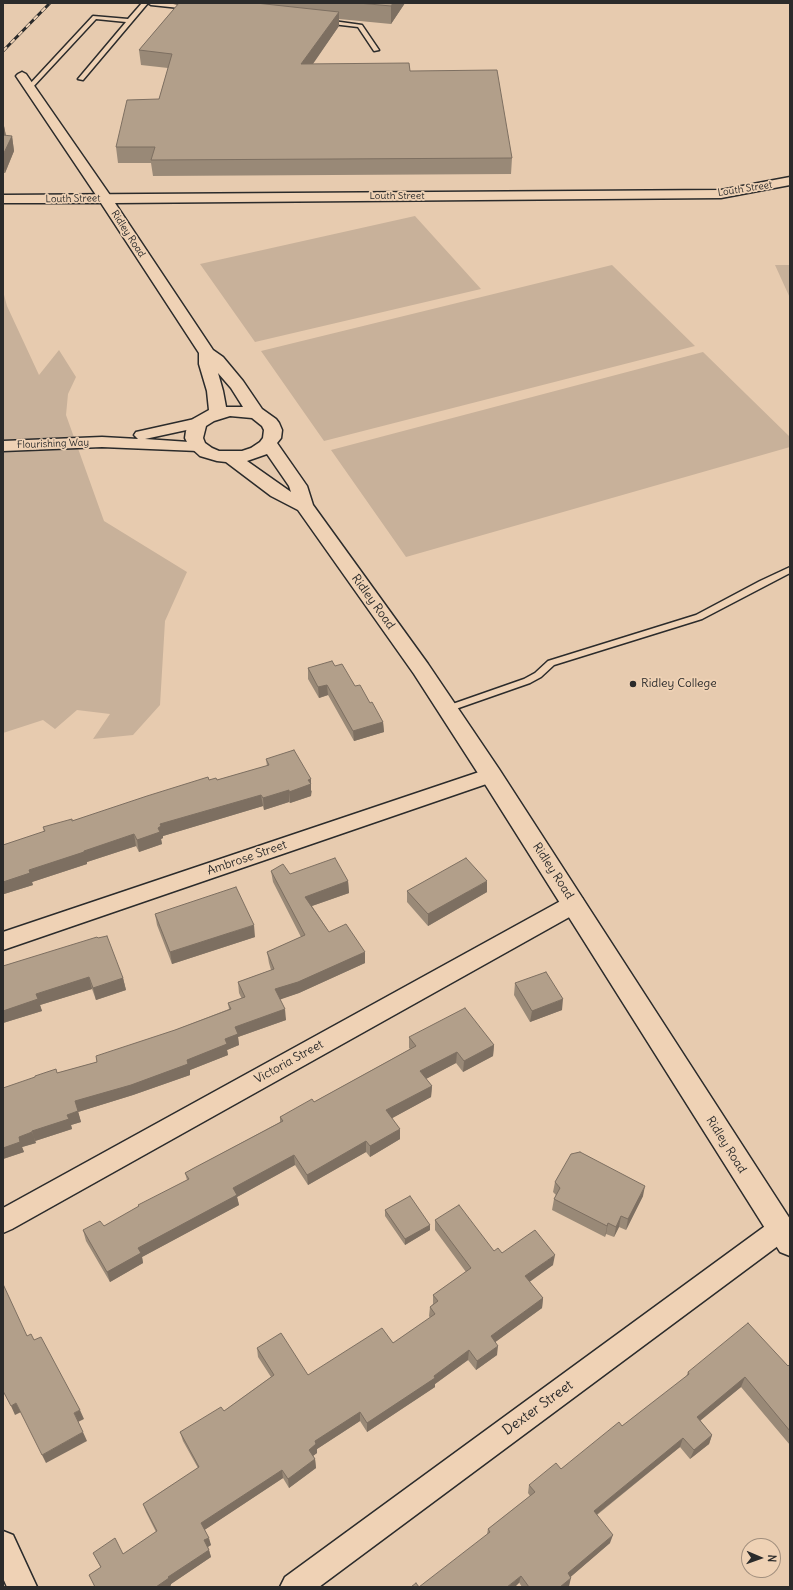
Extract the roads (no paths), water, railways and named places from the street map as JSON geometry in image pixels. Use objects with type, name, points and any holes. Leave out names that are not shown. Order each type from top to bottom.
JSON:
[{"type":"street","name":"Ridley Road","points":[[22,76],[105,198],[207,353],[217,361],[237,385],[256,413]]},
{"type":"street","name":"Louth Street","points":[[3,199],[721,194],[790,181]]},
{"type":"street","name":"Ridley Road","points":[[207,353],[207,364],[215,391],[218,413]]},
{"type":"street","points":[[236,411],[256,413],[270,423],[273,430],[272,438],[257,452],[244,456],[217,456],[206,452],[198,446],[194,438],[195,430],[199,423],[218,413],[236,411]]},
{"type":"street","name":"Flourishing Way","points":[[102,442],[199,423]]},
{"type":"street","name":"Flourishing Way","points":[[3,446],[102,442],[198,446]]},
{"type":"street","name":"Ridley Road","points":[[268,443],[298,486],[304,506],[421,669],[491,775],[785,1236]]},
{"type":"street","name":"Ridley Road","points":[[231,457],[277,492],[304,506]]},
{"type":"street","name":"Ambrose Street","points":[[3,942],[491,775]]},
{"type":"street","name":"Victoria Street","points":[[3,1221],[574,904]]},
{"type":"street","name":"Dexter Street","points":[[295,1587],[785,1236]]},
{"type":"street","points":[[3,1545],[22,1587]]},
{"type":"lane","points":[[81,79],[128,21],[145,3]]},
{"type":"lane","points":[[151,3],[197,8]]},
{"type":"lane","points":[[30,87],[95,17],[128,21]]},
{"type":"lane","points":[[321,22],[360,26],[376,50]]},
{"type":"lane","points":[[447,709],[526,681],[538,675],[551,663],[699,617],[790,570]]},
{"type":"railway","points":[[3,51],[50,3]]},
{"type":"place","name":"Ridley College","points":[[633,684]]}]
